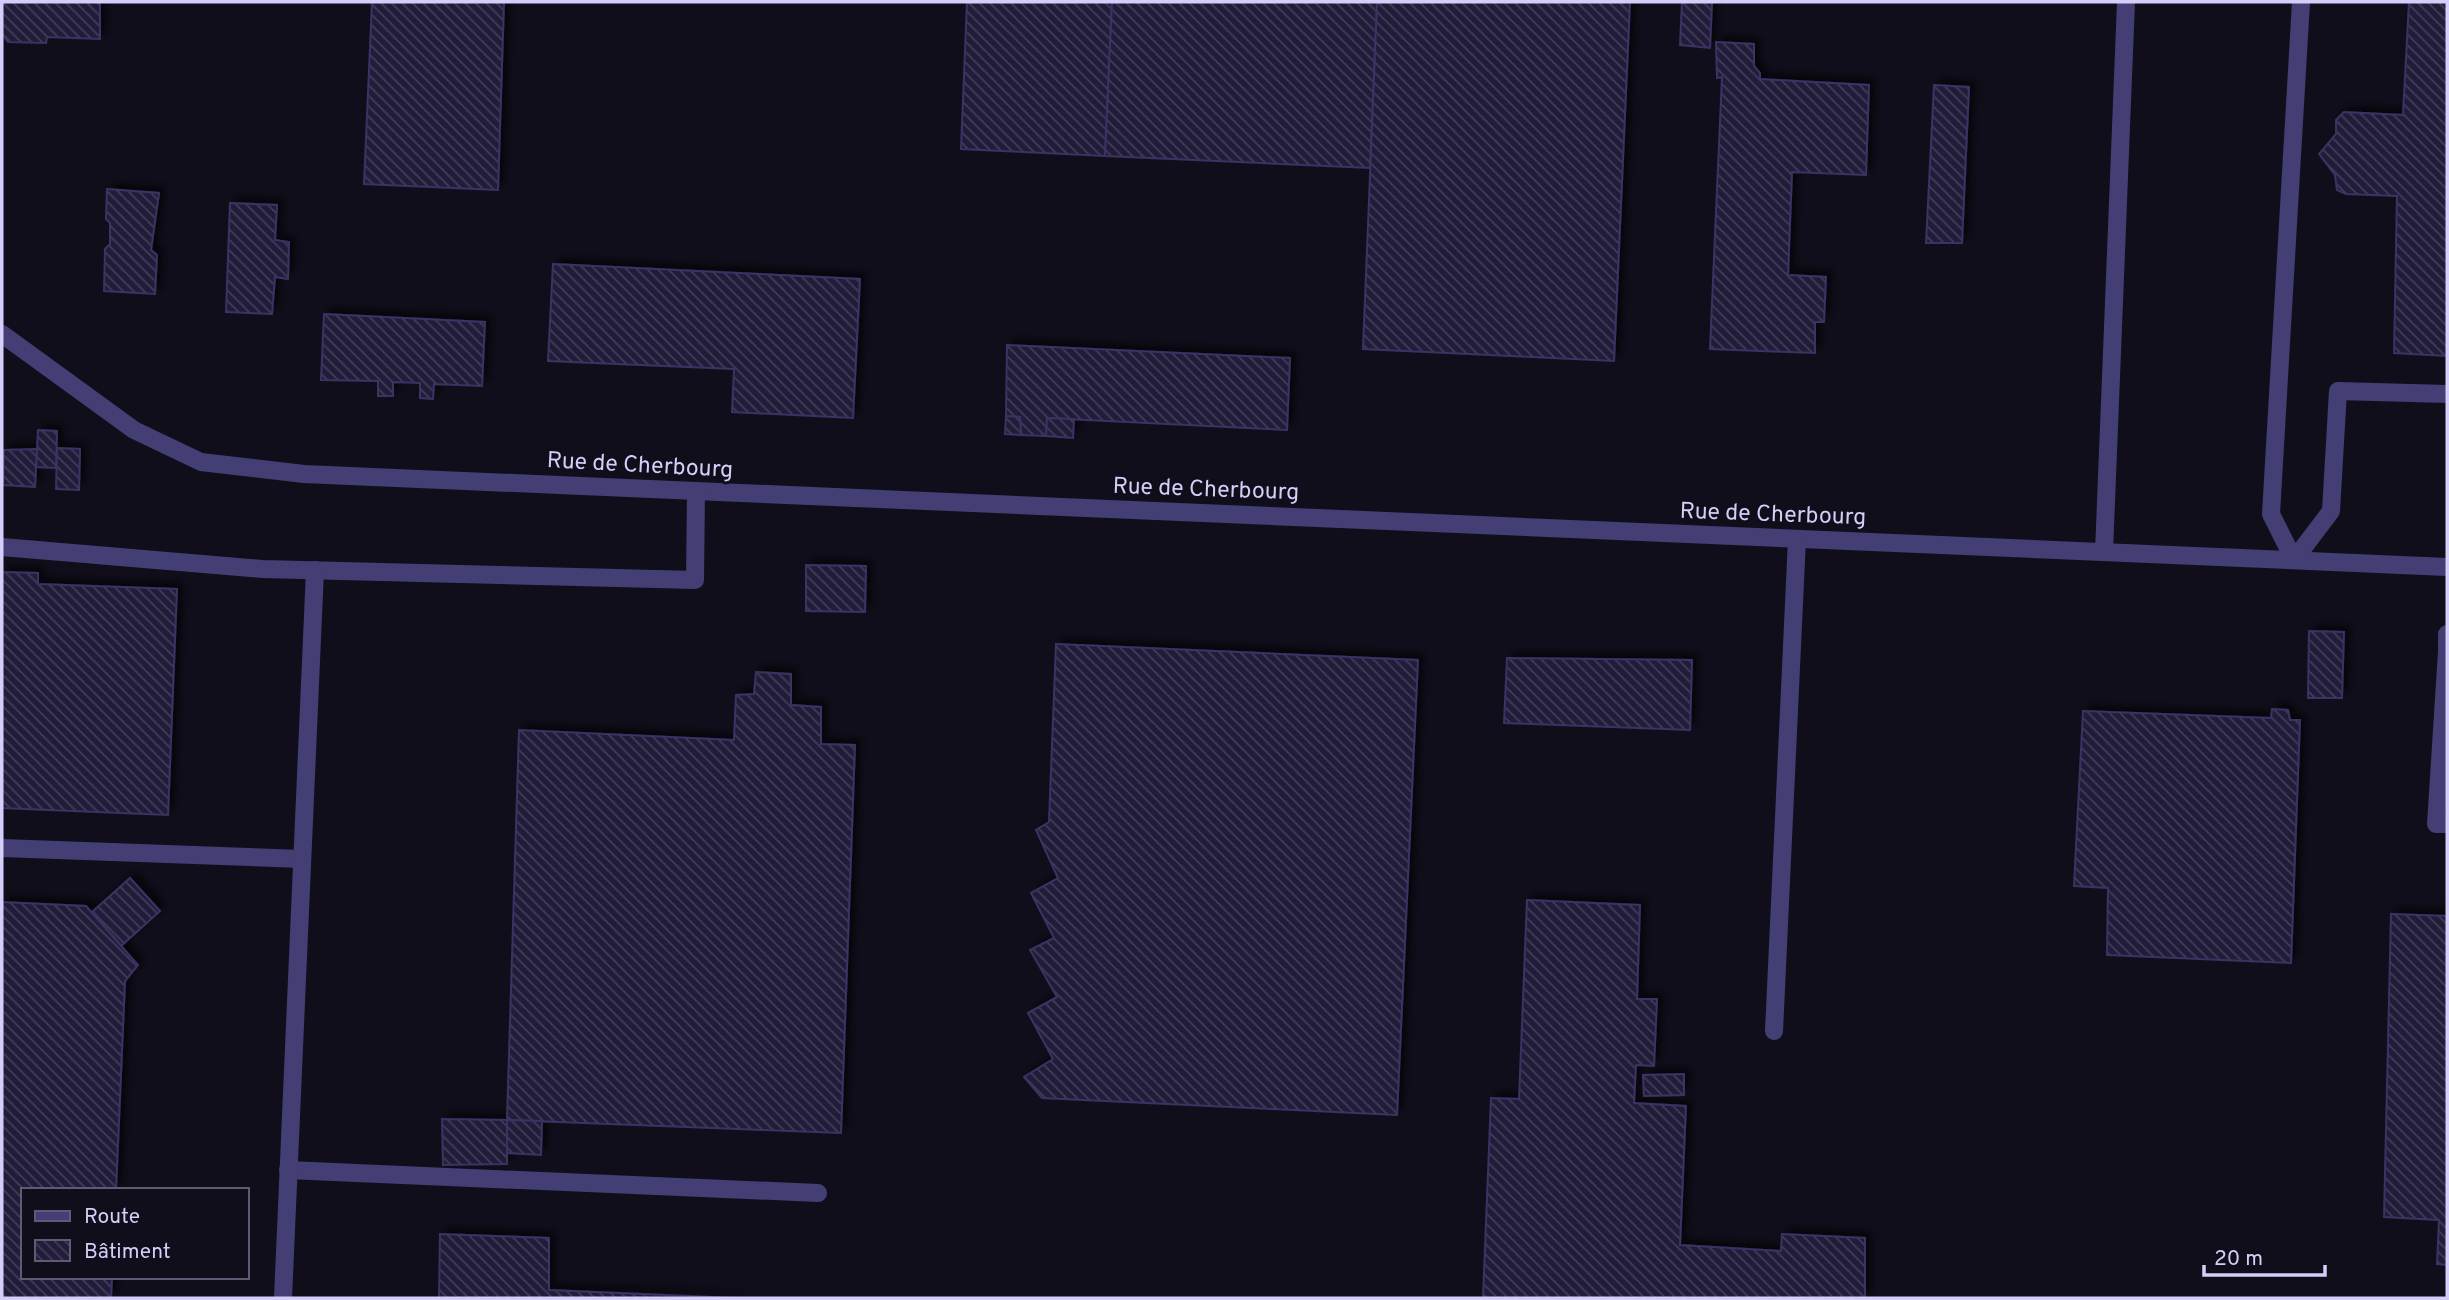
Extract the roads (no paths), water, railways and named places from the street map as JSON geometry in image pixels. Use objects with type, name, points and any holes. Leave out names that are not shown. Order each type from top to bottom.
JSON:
[{"type":"street","points":[[2104,552],[2126,2]]},
{"type":"street","points":[[2301,2],[2271,514],[2294,560],[2331,511],[2338,391],[2447,394]]},
{"type":"street","name":"Rue de Cherbourg","points":[[5,342],[134,430],[201,462],[304,474],[2447,567]]},
{"type":"street","points":[[2,547],[262,569],[695,580],[696,491]]},
{"type":"street","points":[[1774,1031],[1797,538]]},
{"type":"street","points":[[283,1298],[315,570]]},
{"type":"street","points":[[2447,634],[2436,824],[2447,824]]},
{"type":"street","points":[[2,848],[302,859]]},
{"type":"street","points":[[288,1170],[818,1192]]}]
